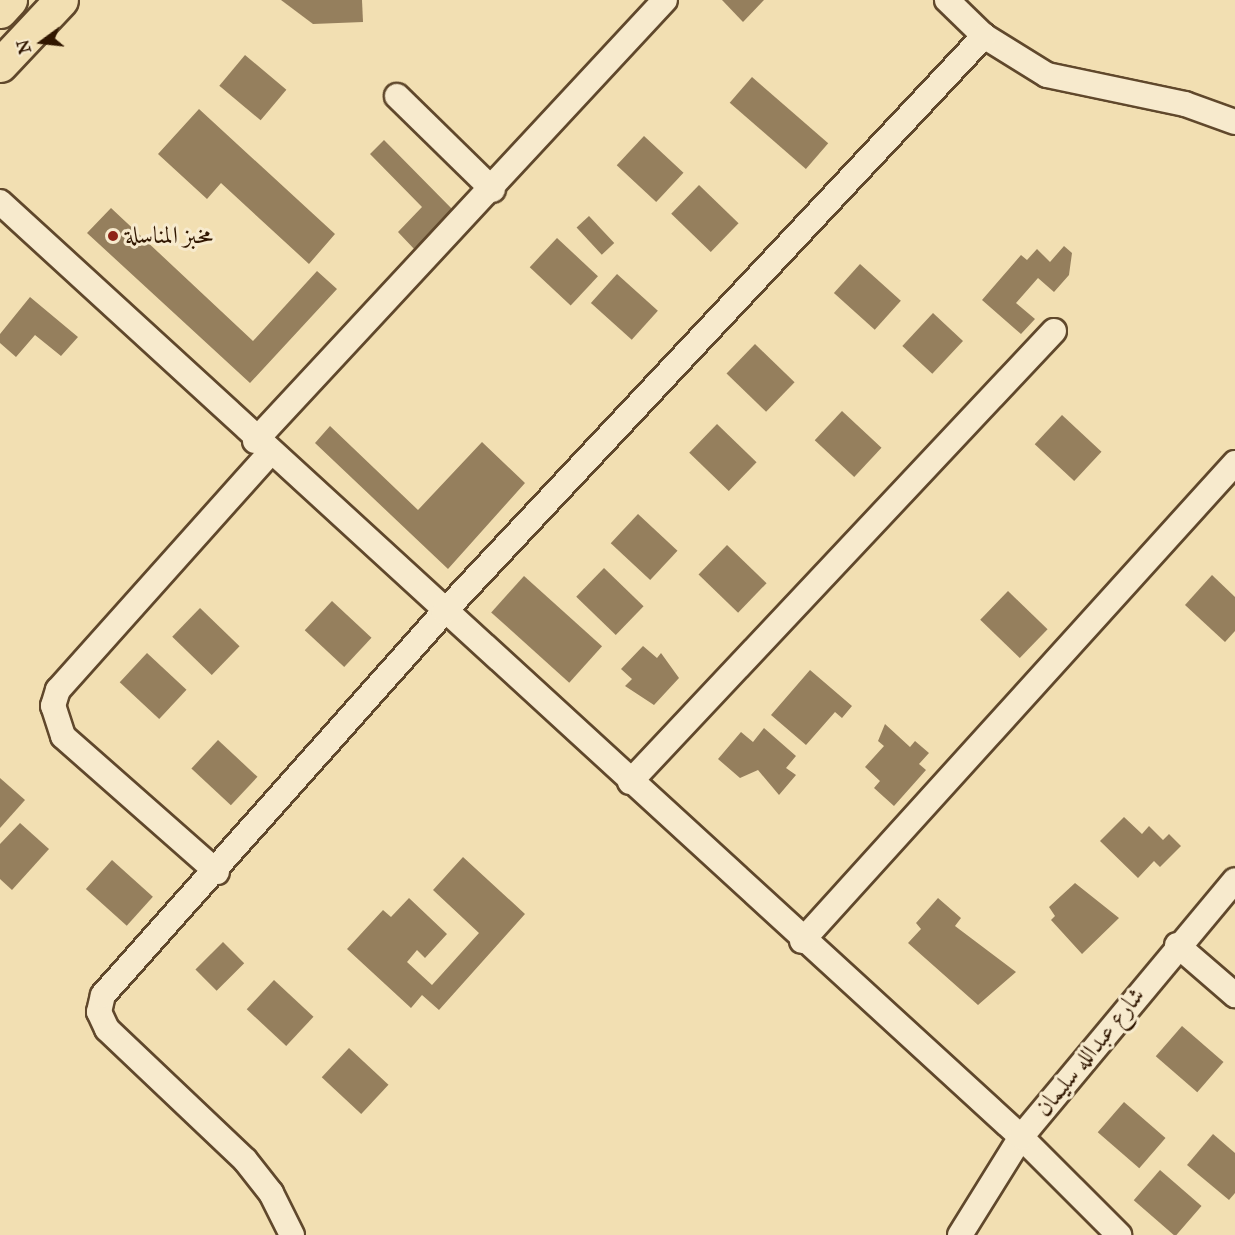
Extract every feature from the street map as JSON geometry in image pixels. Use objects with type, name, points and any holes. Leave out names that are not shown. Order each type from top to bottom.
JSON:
[{"type":"highway","points":[[0,11],[10,0]]},
{"type":"highway","points":[[0,65],[61,0]]},
{"type":"street","points":[[947,0],[984,36],[1047,75],[1185,104],[1235,122]]},
{"type":"street","points":[[217,872],[63,736],[53,706],[58,690],[262,448],[662,1]]},
{"type":"street","points":[[292,1235],[245,1160],[107,1029],[99,1012],[103,995],[217,872],[444,612],[984,36]]},
{"type":"street","points":[[397,96],[494,190]]},
{"type":"street","points":[[0,202],[262,448],[801,940],[1021,1137],[1119,1235]]},
{"type":"street","points":[[630,782],[1054,331]]},
{"type":"street","points":[[801,940],[1235,463]]},
{"type":"street","name":"شارع عبدالله سليمان","points":[[960,1235],[1021,1137],[1177,945],[1235,880]]},
{"type":"street","points":[[1177,945],[1235,995]]},
{"type":"building","points":[[281,0],[362,0],[363,22],[313,24]]},
{"type":"building","points":[[722,0],[764,0],[743,22]]},
{"type":"building","points":[[245,55],[286,90],[261,120],[219,86]]},
{"type":"building","points":[[752,77],[828,143],[806,169],[730,103]]},
{"type":"building","points":[[199,109],[335,234],[309,264],[221,183],[207,199],[158,154]]},
{"type":"building","points":[[644,136],[683,173],[656,202],[617,165]]},
{"type":"building","points":[[384,140],[455,212],[416,251],[398,232],[422,207],[370,154]]},
{"type":"building","points":[[699,185],[739,223],[711,252],[671,214]]},
{"type":"building","points":[[111,208],[253,341],[317,271],[337,289],[250,383],[87,233]]},
{"type":"building","points":[[589,216],[614,243],[602,255],[577,228]]},
{"type":"building","points":[[557,238],[598,276],[571,305],[530,267]]},
{"type":"building","points":[[1064,246],[1072,253],[1069,275],[1054,292],[1038,278],[1016,303],[1035,319],[1021,334],[982,300],[1021,255],[1027,260],[1037,249],[1050,262]]},
{"type":"building","points":[[860,264],[901,301],[875,330],[834,293]]},
{"type":"building","points":[[617,274],[658,311],[632,340],[591,303]]},
{"type":"building","points":[[30,297],[78,337],[61,356],[35,335],[16,357],[0,343],[0,334]]},
{"type":"building","points":[[933,313],[963,341],[932,374],[902,346]]},
{"type":"building","points":[[755,344],[795,382],[766,412],[727,373]]},
{"type":"building","points":[[842,411],[881,448],[854,477],[815,440]]},
{"type":"building","points":[[1062,415],[1101,452],[1074,481],[1035,444]]},
{"type":"building","points":[[717,424],[757,462],[729,491],[689,453]]},
{"type":"building","points":[[330,426],[418,510],[482,442],[525,483],[448,569],[315,443]]},
{"type":"building","points":[[638,514],[677,551],[650,580],[611,543]]},
{"type":"building","points":[[727,545],[767,583],[738,613],[699,574]]},
{"type":"building","points":[[604,568],[644,606],[616,635],[576,597]]},
{"type":"building","points":[[1212,575],[1235,597],[1235,631],[1225,642],[1185,605]]},
{"type":"building","points":[[524,576],[602,646],[569,683],[491,612]]},
{"type":"building","points":[[1008,591],[1048,629],[1020,658],[980,620]]},
{"type":"building","points":[[332,601],[371,638],[344,667],[305,630]]},
{"type":"building","points":[[200,608],[240,646],[212,675],[172,637]]},
{"type":"building","points":[[643,646],[657,658],[661,653],[679,678],[654,705],[625,686],[632,679],[621,669]]},
{"type":"building","points":[[147,653],[186,690],[159,719],[120,682]]},
{"type":"building","points":[[810,670],[852,706],[842,718],[835,712],[806,745],[771,715]]},
{"type":"building","points":[[885,724],[910,747],[915,741],[929,753],[919,764],[926,770],[894,806],[874,788],[880,781],[865,767],[884,746],[878,741]]},
{"type":"building","points":[[764,728],[796,756],[786,768],[796,775],[779,795],[758,770],[740,778],[718,759],[741,732],[753,742]]},
{"type":"building","points":[[218,740],[257,777],[231,805],[191,769]]},
{"type":"building","points":[[0,778],[25,800],[0,828]]},
{"type":"building","points":[[1124,817],[1142,834],[1149,826],[1163,840],[1169,834],[1181,846],[1160,867],[1154,861],[1138,878],[1100,841]]},
{"type":"building","points":[[20,823],[49,849],[12,890],[0,879],[0,844]]},
{"type":"building","points":[[463,857],[525,914],[439,1010],[422,995],[411,1008],[347,949],[383,910],[391,917],[409,898],[447,934],[425,958],[417,950],[407,962],[432,985],[479,933],[433,890]]},
{"type":"building","points":[[112,860],[153,897],[127,926],[86,889]]},
{"type":"building","points":[[1075,883],[1119,918],[1082,954],[1051,920],[1055,916],[1049,907]]},
{"type":"building","points":[[938,898],[961,918],[955,926],[1016,972],[978,1005],[908,943],[921,929],[916,923]]},
{"type":"building","points":[[223,942],[244,963],[217,991],[195,970]]},
{"type":"building","points":[[274,980],[313,1017],[286,1046],[247,1009]]},
{"type":"building","points":[[1182,1026],[1224,1062],[1197,1092],[1156,1056]]},
{"type":"building","points":[[349,1048],[388,1085],[361,1114],[322,1077]]},
{"type":"building","points":[[1124,1102],[1166,1138],[1139,1168],[1098,1132]]},
{"type":"building","points":[[1213,1134],[1235,1153],[1235,1193],[1229,1200],[1187,1165]]},
{"type":"building","points":[[1160,1170],[1202,1206],[1176,1235],[1174,1235],[1134,1200]]},
{"type":"place","name":"مخبز المناسلة","points":[[113,236]]}]
